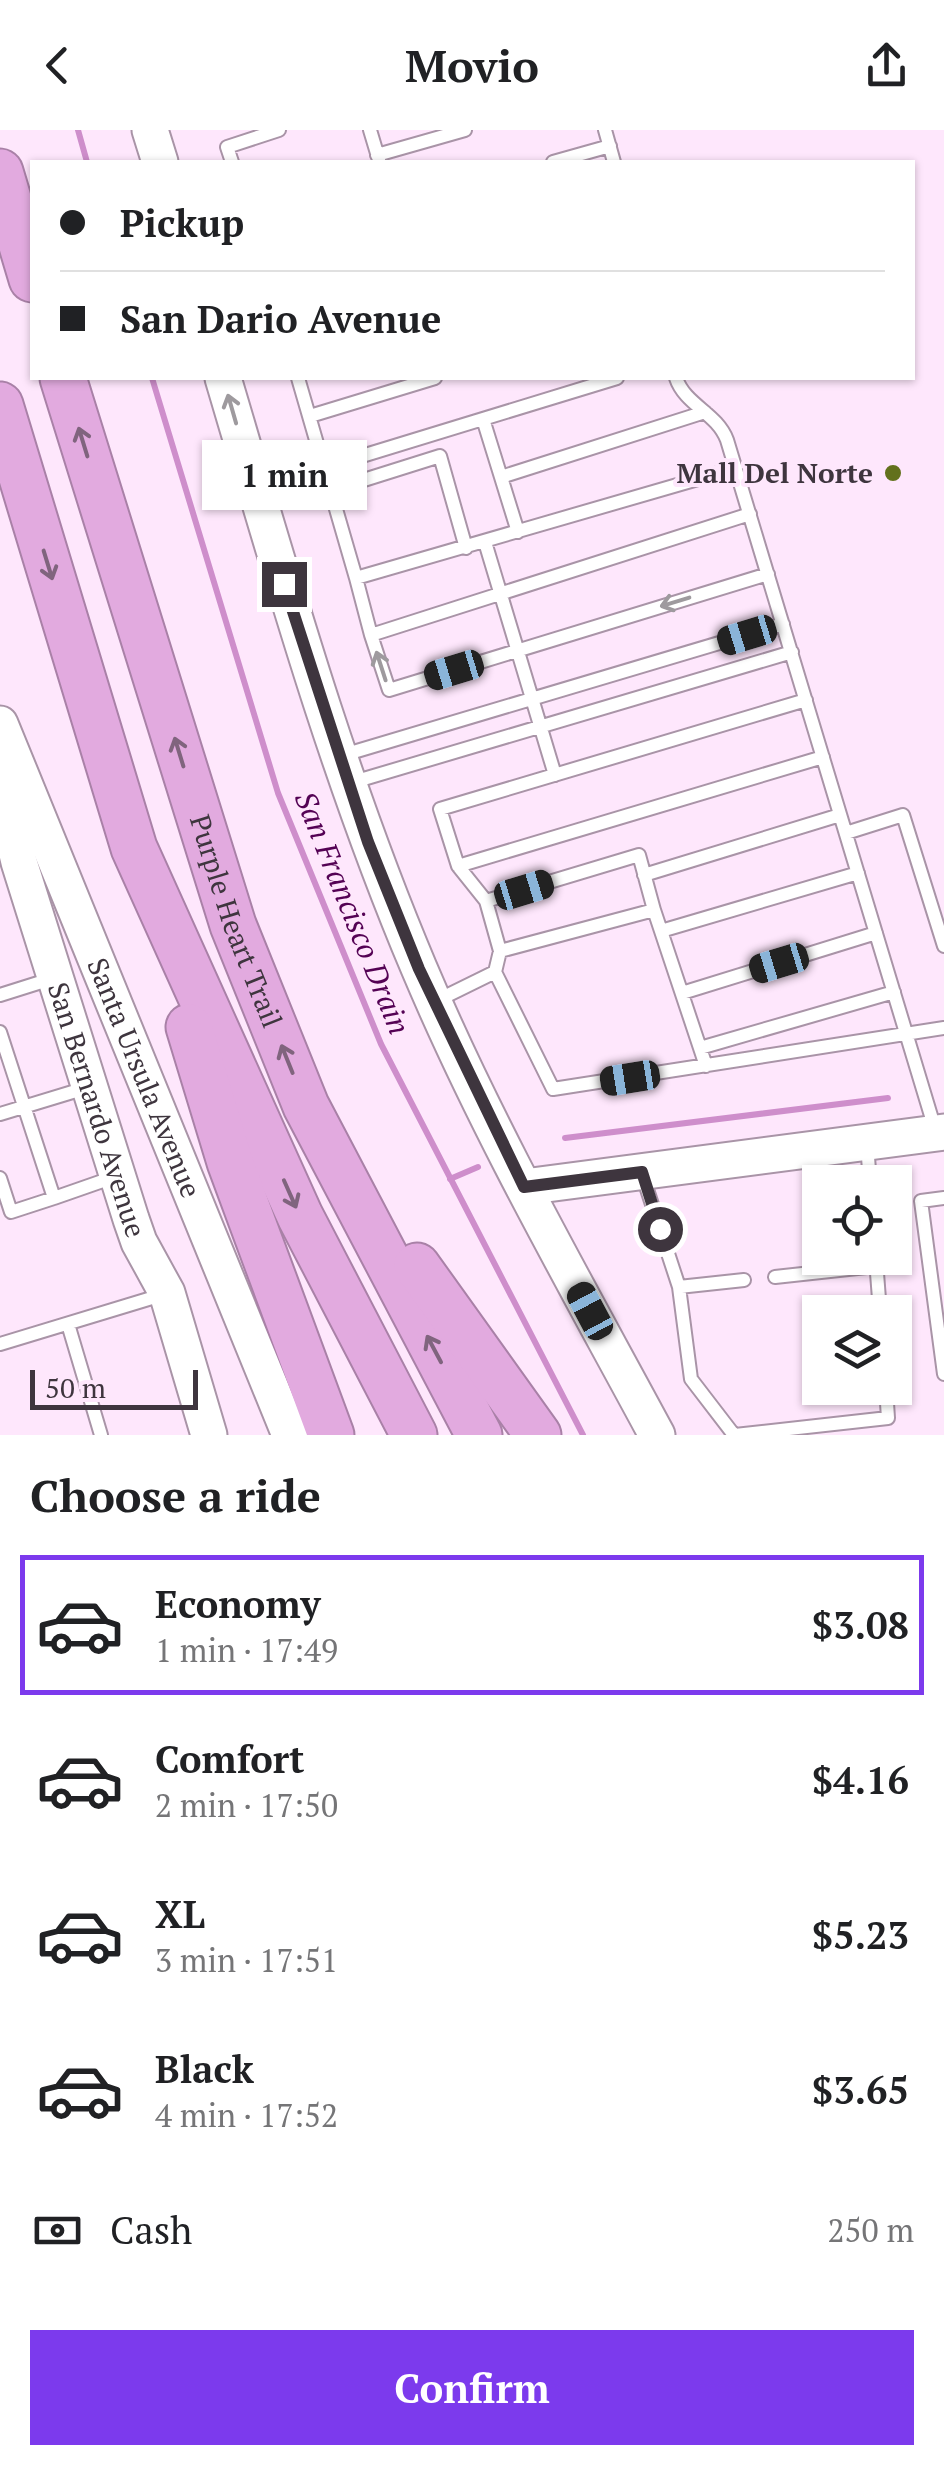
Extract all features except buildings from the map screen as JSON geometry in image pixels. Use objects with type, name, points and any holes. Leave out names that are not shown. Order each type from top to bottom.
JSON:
[{"type":"highway","points":[[0,172],[30,272]]},
{"type":"highway","name":"Purple Heart Trail","points":[[63,380],[232,924],[306,1106],[479,1435]]},
{"type":"highway","name":"Purple Heart Trail","points":[[0,404],[134,848],[300,1216],[414,1435]]},
{"type":"highway","points":[[134,848],[230,1162],[332,1435]]},
{"type":"highway","points":[[306,1106],[538,1435]]},
{"type":"main road","points":[[150,130],[159,160]]},
{"type":"main road","points":[[224,380],[343,770],[434,1002],[524,1187],[657,1435]]},
{"type":"main road","name":"Santa Ursula Avenue","points":[[0,724],[290,1435]]},
{"type":"main road","name":"San Bernardo Avenue","points":[[0,782],[20,862],[139,1242],[167,1294],[209,1435]]},
{"type":"main road","points":[[524,1187],[940,1132]]},
{"type":"lane","points":[[231,160],[227,147],[279,130]]},
{"type":"lane","points":[[370,130],[379,158],[464,130]]},
{"type":"lane","points":[[605,130],[614,160]]},
{"type":"lane","points":[[560,160],[610,146]]},
{"type":"lane","points":[[299,380],[389,690],[768,574]]},
{"type":"lane","points":[[310,416],[428,380]]},
{"type":"lane","points":[[326,466],[611,380]]},
{"type":"lane","points":[[677,380],[686,397],[724,430],[907,1036],[940,1132]]},
{"type":"lane","points":[[501,477],[704,412]]},
{"type":"lane","points":[[482,419],[518,532]]},
{"type":"lane","points":[[332,490],[440,456],[466,548]]},
{"type":"lane","points":[[356,578],[736,468]]},
{"type":"lane","points":[[371,635],[750,514]]},
{"type":"lane","points":[[485,542],[555,775]]},
{"type":"lane","points":[[343,770],[533,698],[783,624]]},
{"type":"lane","points":[[343,770],[542,726],[792,652]]},
{"type":"lane","points":[[806,700],[440,809],[458,866],[486,901],[500,951],[494,972],[553,1089],[944,1028]]},
{"type":"lane","points":[[458,866],[823,757]]},
{"type":"lane","points":[[644,875],[840,815]]},
{"type":"lane","points":[[846,833],[903,815],[944,946]]},
{"type":"lane","points":[[486,901],[638,855],[706,1066]]},
{"type":"lane","points":[[661,931],[858,873]]},
{"type":"lane","points":[[500,951],[654,910]]},
{"type":"lane","points":[[682,992],[876,934]]},
{"type":"lane","points":[[434,1002],[494,972]]},
{"type":"lane","points":[[0,995],[56,978]]},
{"type":"lane","points":[[700,1048],[894,992]]},
{"type":"lane","points":[[0,1032],[54,1198]]},
{"type":"lane","points":[[0,1114],[91,1086]]},
{"type":"lane","points":[[866,1142],[868,1165]]},
{"type":"lane","points":[[642,1172],[679,1286],[691,1379],[735,1435],[888,1418],[887,1405]]},
{"type":"lane","points":[[0,1178],[11,1212],[118,1176]]},
{"type":"lane","points":[[944,1198],[921,1202],[944,1374]]},
{"type":"lane","points":[[775,1277],[802,1273]]},
{"type":"lane","points":[[679,1286],[744,1280]]},
{"type":"lane","points":[[0,1344],[167,1294]]},
{"type":"lane","points":[[68,1324],[101,1435]]},
{"type":"waterway","name":"San Francisco Drain","points":[[78,130],[86,160]]},
{"type":"waterway","name":"San Francisco Drain","points":[[153,380],[278,793],[381,1044],[583,1435]]},
{"type":"waterway","points":[[565,1138],[888,1098]]},
{"type":"waterway","points":[[450,1179],[478,1167]]},
{"type":"place","name":"Mall Del Norte","points":[[893,473]]},
{"type":"route","points":[[284,584],[368,842],[419,969],[524,1187],[642,1172],[660,1229]]}]
